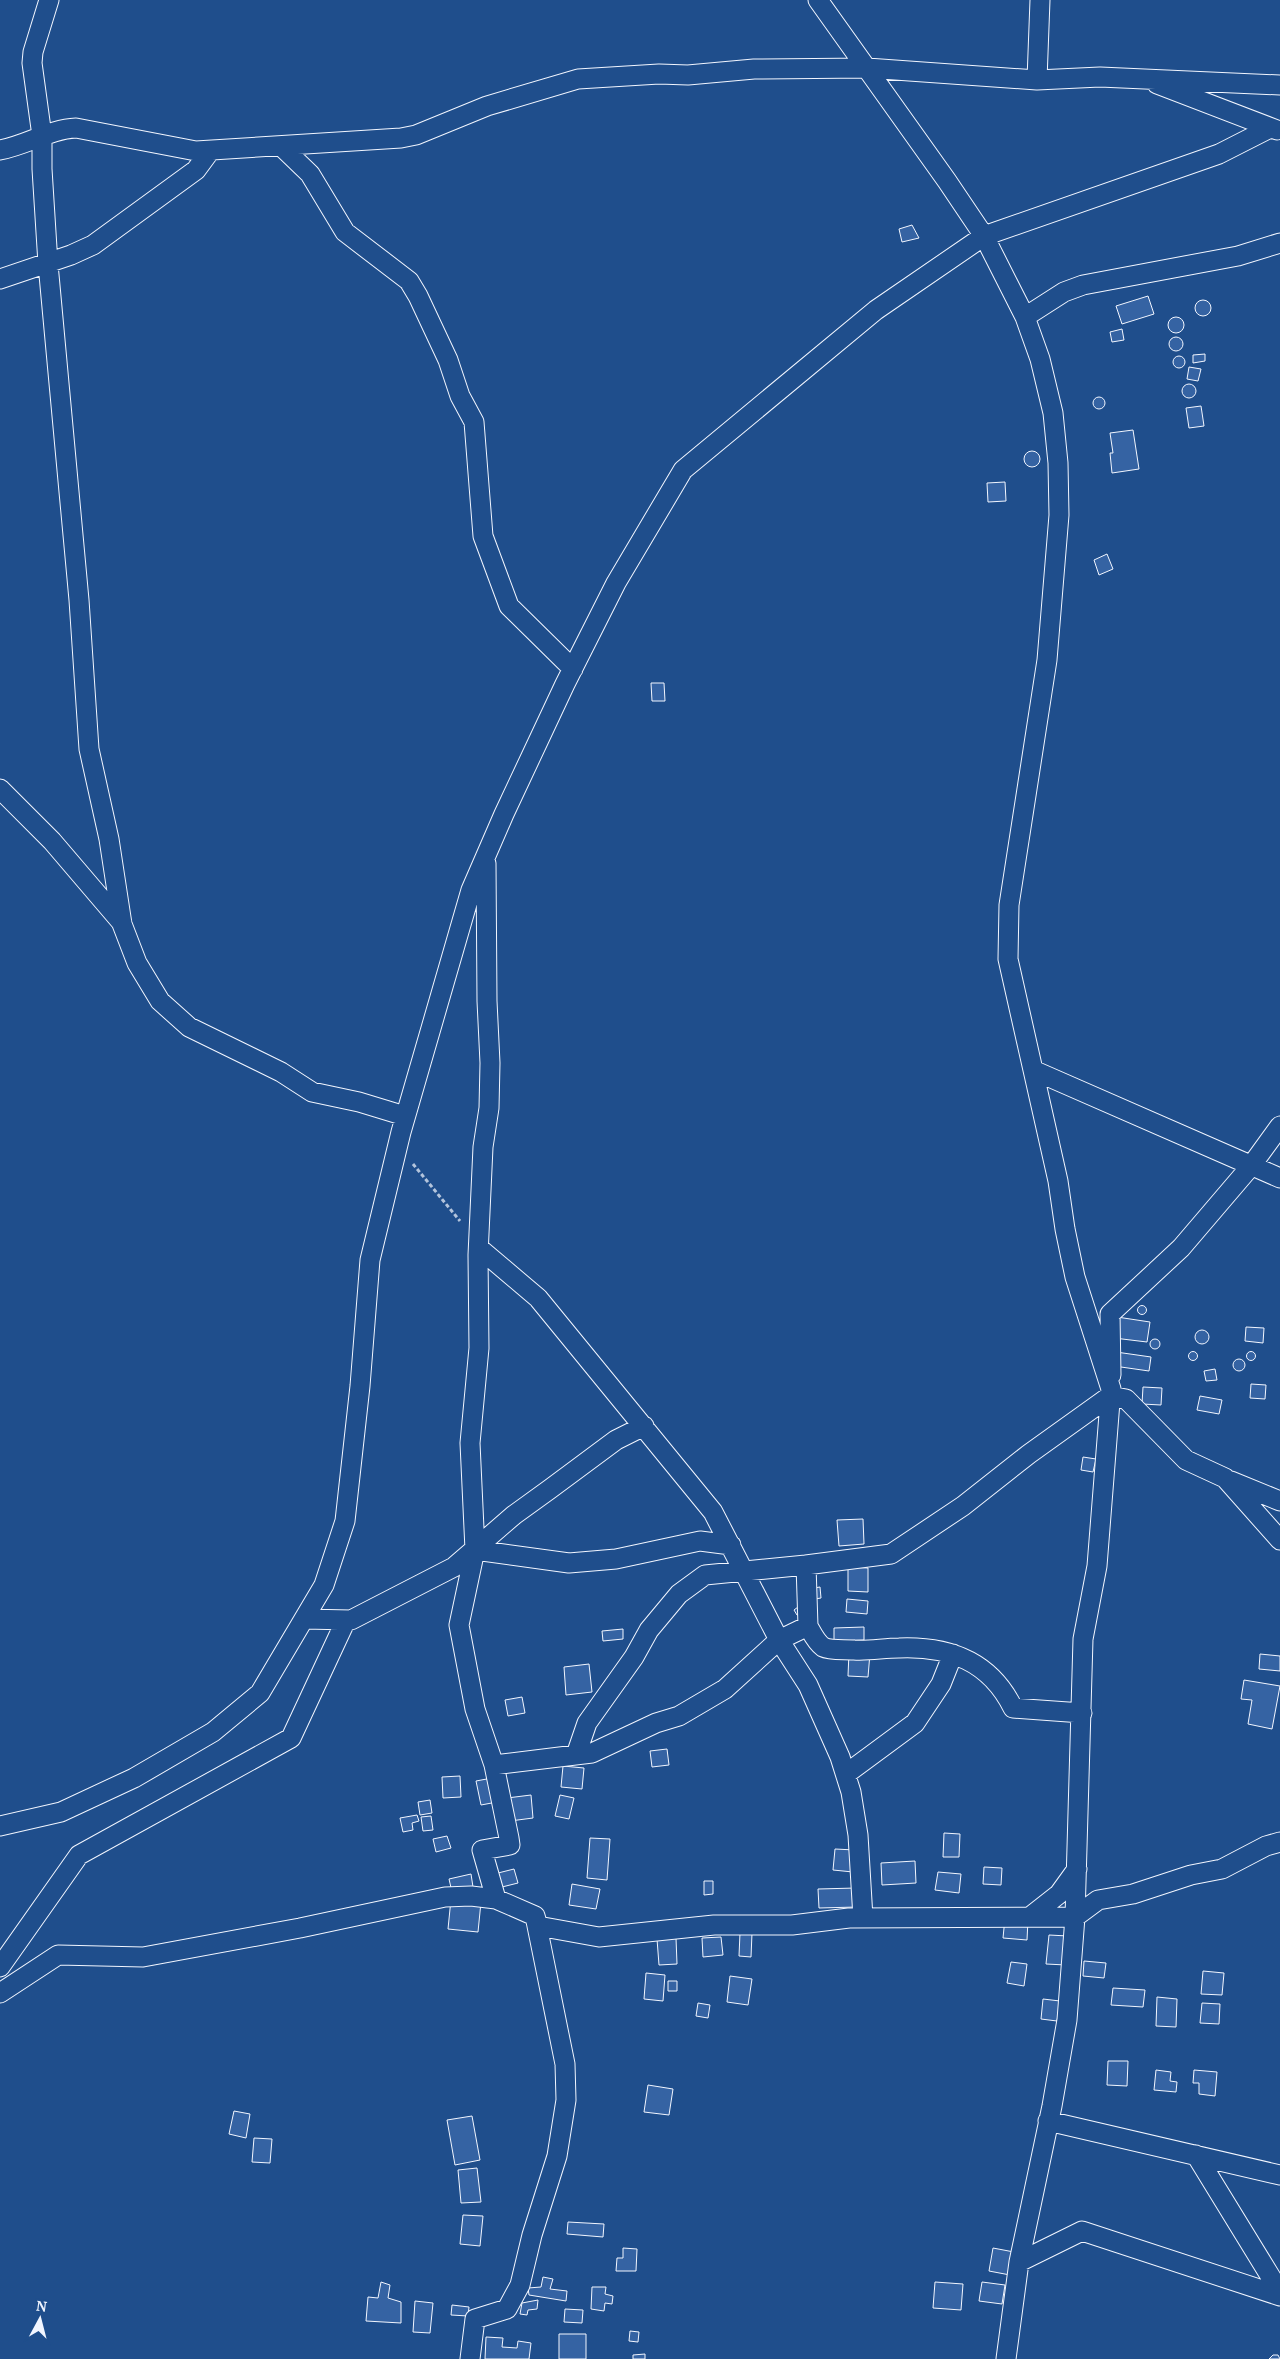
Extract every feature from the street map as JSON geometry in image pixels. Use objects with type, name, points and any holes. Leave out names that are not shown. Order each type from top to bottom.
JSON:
[{"type":"street","points":[[49,0],[32,63],[42,136],[43,203],[79,600],[89,749],[109,839],[122,924],[137,964],[160,1002],[189,1027],[281,1072],[312,1092],[359,1102],[405,1116]]},
{"type":"street","points":[[818,0],[947,180],[984,236],[1025,317],[1040,359],[1053,412],[1059,471],[1059,515],[1047,660],[1008,905],[1008,960],[1058,1181],[1075,1277],[1110,1392],[1126,1399],[1186,1460],[1280,1501]]},
{"type":"street","points":[[1037,80],[1040,0]]},
{"type":"street","points":[[0,150],[17,147],[64,128],[76,128],[210,151],[416,135],[487,106],[578,79],[660,74],[688,75],[754,70],[866,68],[1037,80],[1100,77],[1280,85]]},
{"type":"street","points":[[1143,79],[1275,130]]},
{"type":"street","points":[[0,1826],[61,1812],[134,1778],[214,1732],[260,1693],[324,1585],[345,1521],[360,1386],[370,1260],[405,1116],[471,890],[573,669],[616,583],[683,470],[876,310],[984,236],[1218,154],[1275,130]]},
{"type":"street","points":[[281,146],[310,174],[345,232],[409,281],[418,296],[448,360],[460,396],[474,422],[484,536],[509,606],[573,669]]},
{"type":"street","points":[[0,279],[48,264],[93,245],[196,170],[210,151]]},
{"type":"street","points":[[1025,317],[1064,292],[1083,285],[1238,256],[1280,242]]},
{"type":"street","points":[[0,789],[52,841],[122,924]]},
{"type":"street","points":[[486,857],[487,1001],[490,1063],[489,1108],[483,1147],[479,1241],[479,1348],[470,1444],[475,1550],[458,1626],[476,1709],[494,1765],[510,1845],[482,1850],[496,1899]]},
{"type":"street","points":[[1033,1070],[1280,1178]]},
{"type":"street","points":[[1006,2359],[1019,2262],[1067,2020],[1075,1917],[1084,1639],[1098,1566],[1110,1392],[1110,1314],[1181,1248],[1251,1166],[1280,1126]]},
{"type":"street","points":[[479,1241],[538,1298],[714,1512],[779,1640],[808,1685],[840,1757],[851,1792],[861,1858],[863,1918]]},
{"type":"street","points":[[576,1755],[587,1723],[634,1657],[649,1630],[678,1594],[705,1575],[891,1554],[963,1506],[1110,1392]]},
{"type":"street","points":[[304,1620],[352,1620],[454,1567],[514,1515],[616,1440],[644,1426]]},
{"type":"street","points":[[1225,1478],[1280,1540]]},
{"type":"street","points":[[475,1550],[569,1563],[616,1559],[700,1541],[731,1545]]},
{"type":"street","points":[[806,1565],[808,1626],[818,1643],[825,1648],[871,1651],[899,1648],[930,1648],[953,1654],[983,1669],[1005,1693],[1013,1708],[1082,1713]]},
{"type":"street","points":[[0,1968],[78,1855],[291,1738],[346,1620]]},
{"type":"street","points":[[494,1765],[592,1753],[656,1723],[679,1716],[725,1689],[779,1640],[808,1626]]},
{"type":"street","points":[[846,1774],[915,1723],[941,1684],[953,1654]]},
{"type":"street","points":[[0,1993],[58,1955],[143,1957],[300,1928],[445,1897],[471,1896],[496,1899],[535,1916],[538,1926],[600,1938],[714,1925],[792,1925],[863,1918],[1075,1917],[1098,1900],[1133,1894],[1191,1874],[1222,1869],[1266,1846],[1280,1842]]},
{"type":"street","points":[[1031,1916],[1059,1894],[1077,1869]]},
{"type":"street","points":[[470,2359],[475,2319],[508,2309],[520,2285],[564,2126],[565,2064],[535,1916]]},
{"type":"street","points":[[1048,2121],[1280,2175]]},
{"type":"street","points":[[1196,2155],[1280,2294]]},
{"type":"street","points":[[1019,2262],[1082,2231],[1280,2294]]},
{"type":"path","points":[[398,1145],[456,1218],[479,1241]]},
{"type":"building","points":[[912,225],[919,238],[902,242],[899,229]]},
{"type":"building","points":[[1148,296],[1154,314],[1122,324],[1116,306]]},
{"type":"building","points":[[1200,300],[1206,300],[1211,305],[1209,314],[1200,316],[1195,311],[1195,305]]},
{"type":"building","points":[[1176,317],[1184,325],[1176,333],[1168,325]]},
{"type":"building","points":[[1122,329],[1124,340],[1112,342],[1110,332]]},
{"type":"building","points":[[1176,337],[1181,339],[1183,344],[1181,349],[1176,351],[1171,349],[1169,344],[1171,339]]},
{"type":"building","points":[[1205,354],[1205,361],[1193,363],[1193,355]]},
{"type":"building","points":[[1177,356],[1181,356],[1185,362],[1181,368],[1177,368],[1173,364],[1173,360]]},
{"type":"building","points":[[1189,367],[1201,369],[1198,381],[1187,379]]},
{"type":"building","points":[[1189,384],[1194,386],[1196,391],[1194,396],[1189,398],[1184,396],[1182,391],[1184,386]]},
{"type":"building","points":[[1101,397],[1104,398],[1104,408],[1097,409],[1094,408],[1093,401],[1094,398]]},
{"type":"building","points":[[1201,406],[1204,426],[1189,428],[1186,408]]},
{"type":"building","points":[[1133,430],[1139,469],[1112,473],[1110,453],[1113,453],[1110,433]]},
{"type":"building","points":[[1029,451],[1035,451],[1040,456],[1038,465],[1029,467],[1024,462],[1024,456]]},
{"type":"building","points":[[1005,482],[1006,501],[988,502],[987,483]]},
{"type":"building","points":[[1107,554],[1113,569],[1099,575],[1094,560]]},
{"type":"building","points":[[651,683],[664,683],[665,701],[652,701]]},
{"type":"building","points":[[1142,1306],[1146,1310],[1142,1314],[1138,1310]]},
{"type":"building","points":[[1117,1317],[1150,1322],[1147,1342],[1114,1338]]},
{"type":"building","points":[[1246,1327],[1264,1328],[1263,1343],[1245,1341]]},
{"type":"building","points":[[1199,1330],[1205,1330],[1209,1337],[1205,1344],[1199,1344],[1195,1340],[1195,1334]]},
{"type":"building","points":[[1155,1339],[1160,1344],[1155,1349],[1150,1344]]},
{"type":"building","points":[[1193,1351],[1198,1356],[1193,1361],[1188,1356]]},
{"type":"building","points":[[1251,1351],[1256,1356],[1251,1361],[1246,1356]]},
{"type":"building","points":[[1116,1352],[1151,1357],[1149,1371],[1114,1366]]},
{"type":"building","points":[[1237,1359],[1241,1359],[1245,1365],[1241,1371],[1237,1371],[1233,1367],[1233,1363]]},
{"type":"building","points":[[1215,1369],[1217,1380],[1206,1381],[1204,1371]]},
{"type":"building","points":[[1251,1384],[1266,1385],[1265,1399],[1250,1398]]},
{"type":"building","points":[[1143,1387],[1162,1388],[1161,1405],[1142,1404]]},
{"type":"building","points":[[1200,1396],[1222,1400],[1219,1414],[1197,1410]]},
{"type":"building","points":[[1083,1457],[1096,1459],[1093,1472],[1081,1470]]},
{"type":"building","points":[[863,1519],[864,1544],[839,1546],[837,1520]]},
{"type":"building","points":[[848,1567],[868,1568],[868,1592],[848,1591]]},
{"type":"building","points":[[820,1587],[821,1598],[815,1599],[814,1588]]},
{"type":"building","points":[[847,1599],[868,1601],[867,1614],[846,1612]]},
{"type":"building","points":[[798,1607],[800,1615],[797,1615],[794,1610]]},
{"type":"building","points":[[864,1627],[864,1640],[834,1641],[834,1628]]},
{"type":"building","points":[[623,1629],[623,1639],[603,1641],[602,1631]]},
{"type":"building","points":[[849,1652],[870,1653],[868,1677],[848,1676]]},
{"type":"building","points":[[1260,1654],[1280,1656],[1280,1671],[1259,1669]]},
{"type":"building","points":[[589,1664],[592,1692],[566,1695],[564,1667]]},
{"type":"building","points":[[1244,1680],[1280,1686],[1272,1729],[1248,1724],[1252,1700],[1241,1699]]},
{"type":"building","points":[[522,1697],[525,1713],[508,1716],[505,1700]]},
{"type":"building","points":[[667,1749],[669,1765],[652,1767],[650,1751]]},
{"type":"building","points":[[563,1766],[584,1768],[582,1789],[561,1787]]},
{"type":"building","points":[[460,1776],[461,1797],[443,1798],[442,1777]]},
{"type":"building","points":[[492,1778],[497,1802],[481,1805],[476,1781]]},
{"type":"building","points":[[531,1795],[533,1818],[510,1821],[507,1798]]},
{"type":"building","points":[[560,1795],[574,1798],[569,1819],[555,1816]]},
{"type":"building","points":[[430,1800],[432,1813],[420,1815],[418,1802]]},
{"type":"building","points":[[417,1815],[419,1821],[412,1823],[413,1830],[403,1832],[400,1818]]},
{"type":"building","points":[[431,1816],[433,1830],[423,1831],[421,1817]]},
{"type":"building","points":[[944,1833],[960,1834],[959,1857],[943,1857]]},
{"type":"building","points":[[447,1836],[451,1848],[436,1852],[433,1839]]},
{"type":"building","points":[[590,1838],[610,1839],[607,1880],[587,1878]]},
{"type":"building","points":[[835,1849],[855,1850],[853,1872],[833,1870]]},
{"type":"building","points":[[915,1861],[916,1883],[882,1885],[881,1863]]},
{"type":"building","points":[[984,1867],[1002,1868],[1001,1885],[983,1884]]},
{"type":"building","points":[[514,1869],[518,1883],[502,1887],[498,1873]]},
{"type":"building","points":[[938,1872],[961,1874],[959,1893],[935,1890]]},
{"type":"building","points":[[471,1874],[473,1887],[452,1892],[449,1879]]},
{"type":"building","points":[[704,1881],[713,1881],[713,1894],[704,1895]]},
{"type":"building","points":[[572,1884],[600,1889],[596,1909],[569,1905]]},
{"type":"building","points":[[856,1888],[857,1907],[819,1908],[818,1889]]},
{"type":"building","points":[[451,1899],[481,1902],[478,1932],[448,1929]]},
{"type":"building","points":[[1005,1918],[1028,1920],[1027,1940],[1003,1938]]},
{"type":"building","points":[[740,1933],[752,1933],[751,1957],[739,1956]]},
{"type":"building","points":[[1049,1935],[1068,1936],[1066,1965],[1046,1964]]},
{"type":"building","points":[[721,1937],[723,1955],[703,1957],[702,1938]]},
{"type":"building","points":[[676,1938],[677,1964],[659,1965],[657,1939]]},
{"type":"building","points":[[1084,1961],[1106,1963],[1104,1978],[1083,1976]]},
{"type":"building","points":[[1011,1962],[1027,1964],[1024,1986],[1007,1983]]},
{"type":"building","points":[[1203,1971],[1224,1973],[1222,1995],[1201,1994]]},
{"type":"building","points":[[646,1973],[665,1975],[663,2001],[644,1999]]},
{"type":"building","points":[[730,1976],[752,1979],[748,2005],[727,2002]]},
{"type":"building","points":[[668,1981],[677,1981],[677,1991],[668,1991]]},
{"type":"building","points":[[1113,1988],[1145,1990],[1143,2007],[1111,2005]]},
{"type":"building","points":[[1157,1997],[1177,1999],[1176,2027],[1156,2026]]},
{"type":"building","points":[[1043,1999],[1060,2001],[1057,2021],[1041,2019]]},
{"type":"building","points":[[698,2003],[710,2005],[708,2018],[696,2016]]},
{"type":"building","points":[[1202,2003],[1220,2004],[1219,2024],[1200,2023]]},
{"type":"building","points":[[1108,2061],[1128,2061],[1127,2086],[1107,2085]]},
{"type":"building","points":[[1156,2070],[1171,2072],[1170,2081],[1177,2082],[1176,2092],[1154,2090]]},
{"type":"building","points":[[1194,2070],[1217,2072],[1215,2096],[1199,2094],[1199,2083],[1193,2083]]},
{"type":"building","points":[[648,2085],[673,2089],[669,2115],[644,2112]]},
{"type":"building","points":[[234,2111],[250,2114],[246,2138],[229,2134]]},
{"type":"building","points":[[472,2116],[480,2160],[455,2165],[447,2120]]},
{"type":"building","points":[[254,2138],[272,2139],[270,2163],[252,2162]]},
{"type":"building","points":[[477,2168],[481,2202],[461,2203],[458,2170]]},
{"type":"building","points":[[463,2215],[483,2216],[480,2246],[460,2244]]},
{"type":"building","points":[[568,2222],[604,2224],[603,2237],[567,2234]]},
{"type":"building","points":[[623,2248],[637,2249],[636,2271],[616,2271],[617,2258],[623,2258]]},
{"type":"building","points":[[993,2248],[1014,2252],[1010,2275],[989,2271]]},
{"type":"building","points":[[543,2277],[553,2279],[550,2289],[567,2291],[566,2301],[529,2295],[528,2288],[541,2287]]},
{"type":"building","points":[[381,2282],[390,2285],[388,2298],[401,2302],[401,2323],[366,2321],[368,2297],[378,2298]]},
{"type":"building","points":[[935,2282],[963,2284],[961,2310],[933,2308]]},
{"type":"building","points":[[982,2282],[1005,2285],[1002,2304],[979,2301]]},
{"type":"building","points":[[592,2287],[606,2287],[605,2294],[613,2296],[612,2304],[605,2303],[604,2311],[591,2309]]},
{"type":"building","points":[[538,2300],[537,2309],[528,2310],[527,2315],[520,2314],[522,2303]]},
{"type":"building","points":[[415,2301],[433,2303],[430,2333],[413,2332]]},
{"type":"building","points":[[452,2305],[469,2307],[468,2316],[451,2315]]},
{"type":"building","points":[[565,2309],[583,2310],[582,2323],[564,2322]]},
{"type":"building","points":[[630,2331],[639,2332],[638,2342],[629,2341]]},
{"type":"building","points":[[559,2334],[586,2334],[586,2359],[559,2359]]},
{"type":"building","points":[[486,2337],[503,2338],[502,2347],[517,2348],[518,2341],[531,2343],[529,2359],[485,2359]]},
{"type":"building","points":[[645,2354],[645,2359],[633,2359],[633,2355]]},
{"type":"building","points":[[1273,2355],[1278,2355],[1280,2359],[1269,2359]]}]
